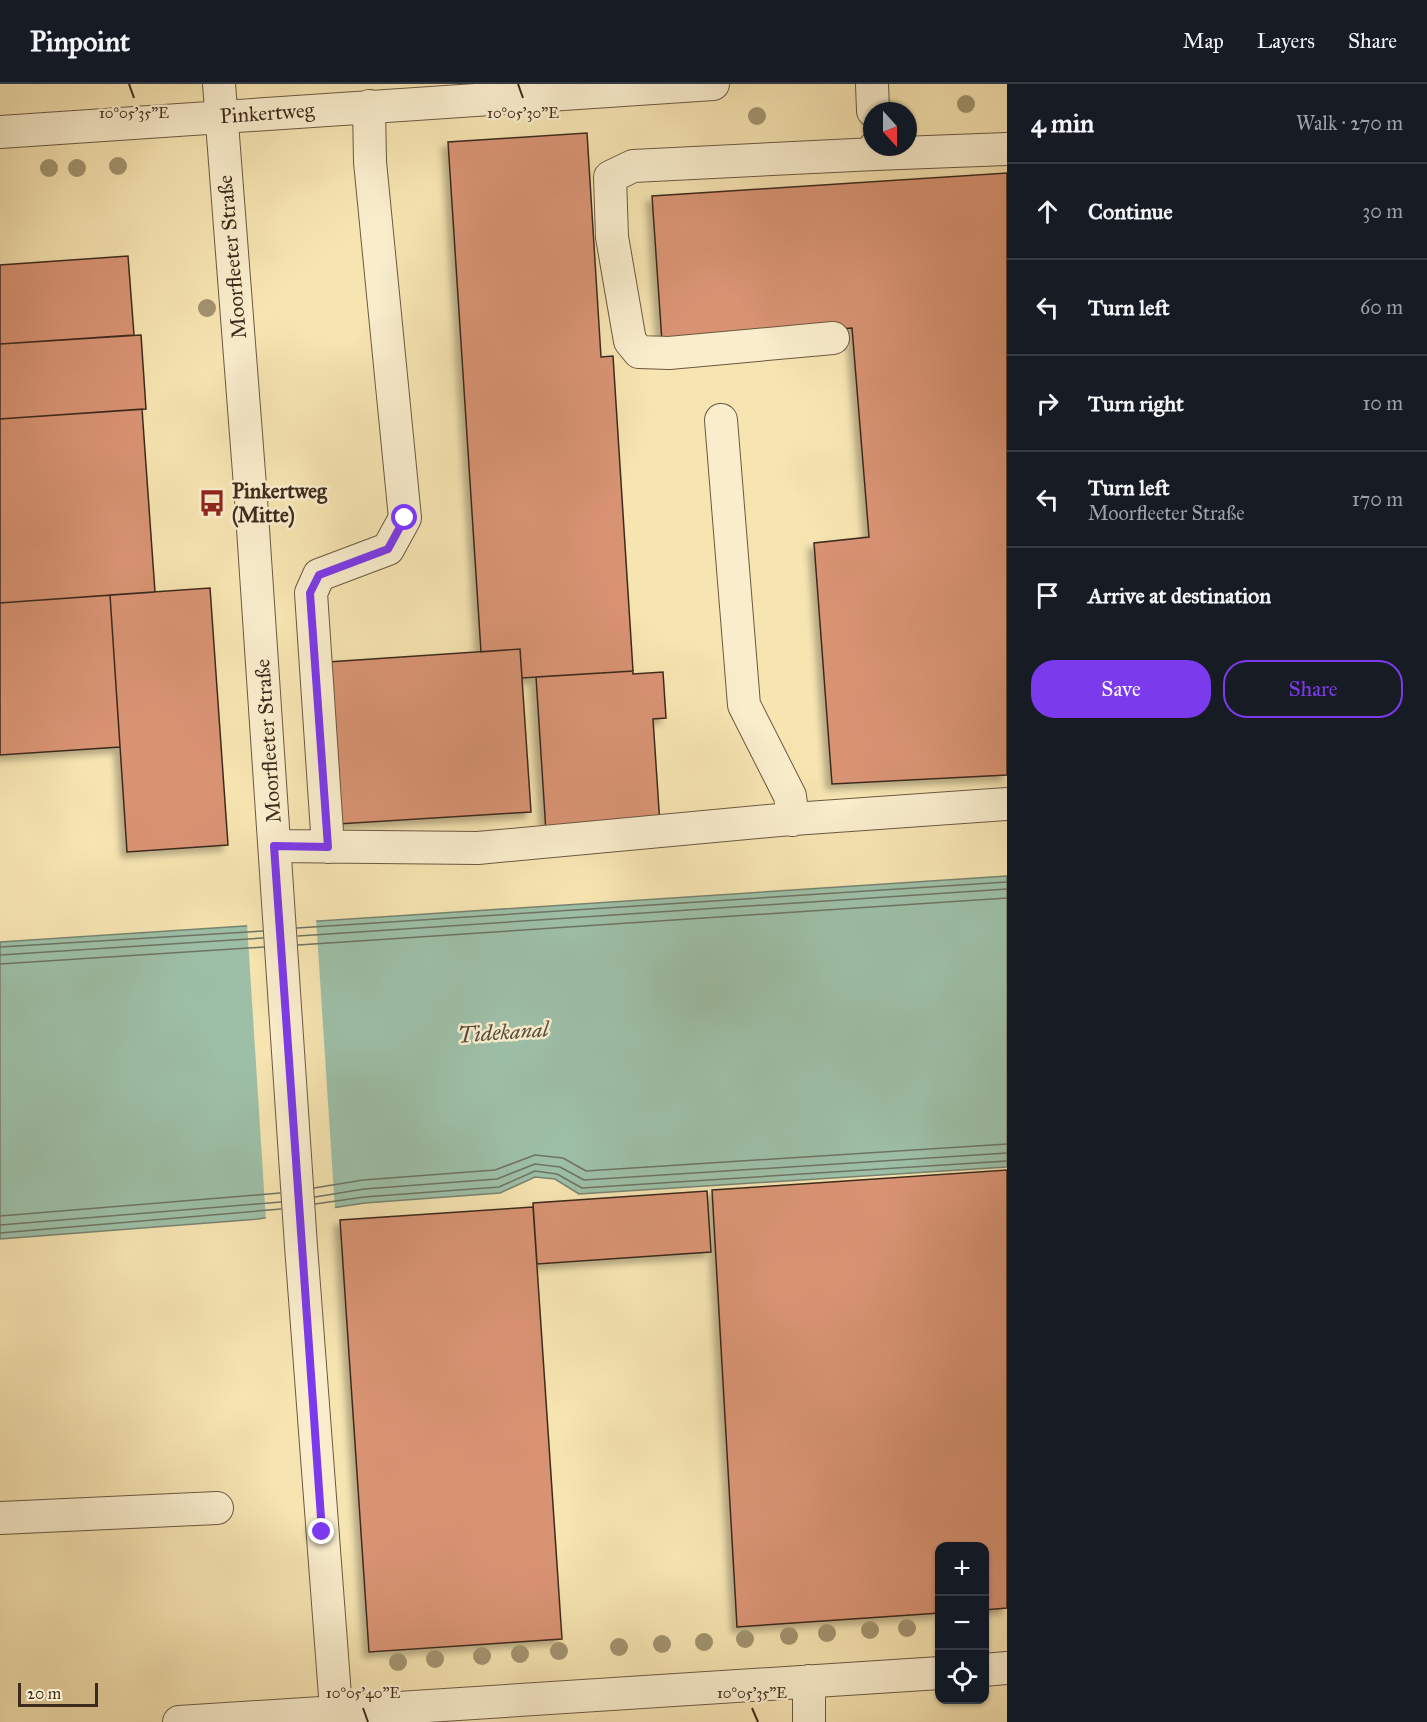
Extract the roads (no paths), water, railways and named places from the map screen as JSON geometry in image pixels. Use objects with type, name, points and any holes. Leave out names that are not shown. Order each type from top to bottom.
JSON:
[{"type":"street","name":"Moorfleeter Straße","points":[[219,84],[252,500],[301,1246],[336,1717]]},
{"type":"street","name":"Pinkertweg","points":[[0,132],[369,106],[514,90],[713,84]]},
{"type":"street","points":[[872,84],[873,102]]},
{"type":"street","points":[[328,847],[310,593],[319,575],[388,549],[405,518],[370,162],[369,106]]},
{"type":"street","points":[[917,150],[1007,149]]},
{"type":"street","points":[[832,338],[669,353],[639,352],[630,341],[616,261],[612,237],[609,177],[633,166],[863,152]]},
{"type":"street","points":[[722,420],[744,705],[790,796],[793,820]]},
{"type":"street","points":[[274,846],[478,848],[1007,804]]},
{"type":"street","points":[[0,1518],[217,1508]]},
{"type":"street","points":[[989,1670],[1007,1668]]},
{"type":"street","points":[[179,1722],[336,1717],[935,1673]]},
{"type":"street","points":[[808,1681],[809,1722]]},
{"type":"water","name":"Tidekanal","points":[[1007,876],[1007,1167],[579,1194],[555,1179],[535,1177],[500,1193],[365,1203],[258,1219],[0,1239],[0,942]]},
{"type":"place","name":"Pinkertweg (Mitte)","points":[[212,503]]}]
